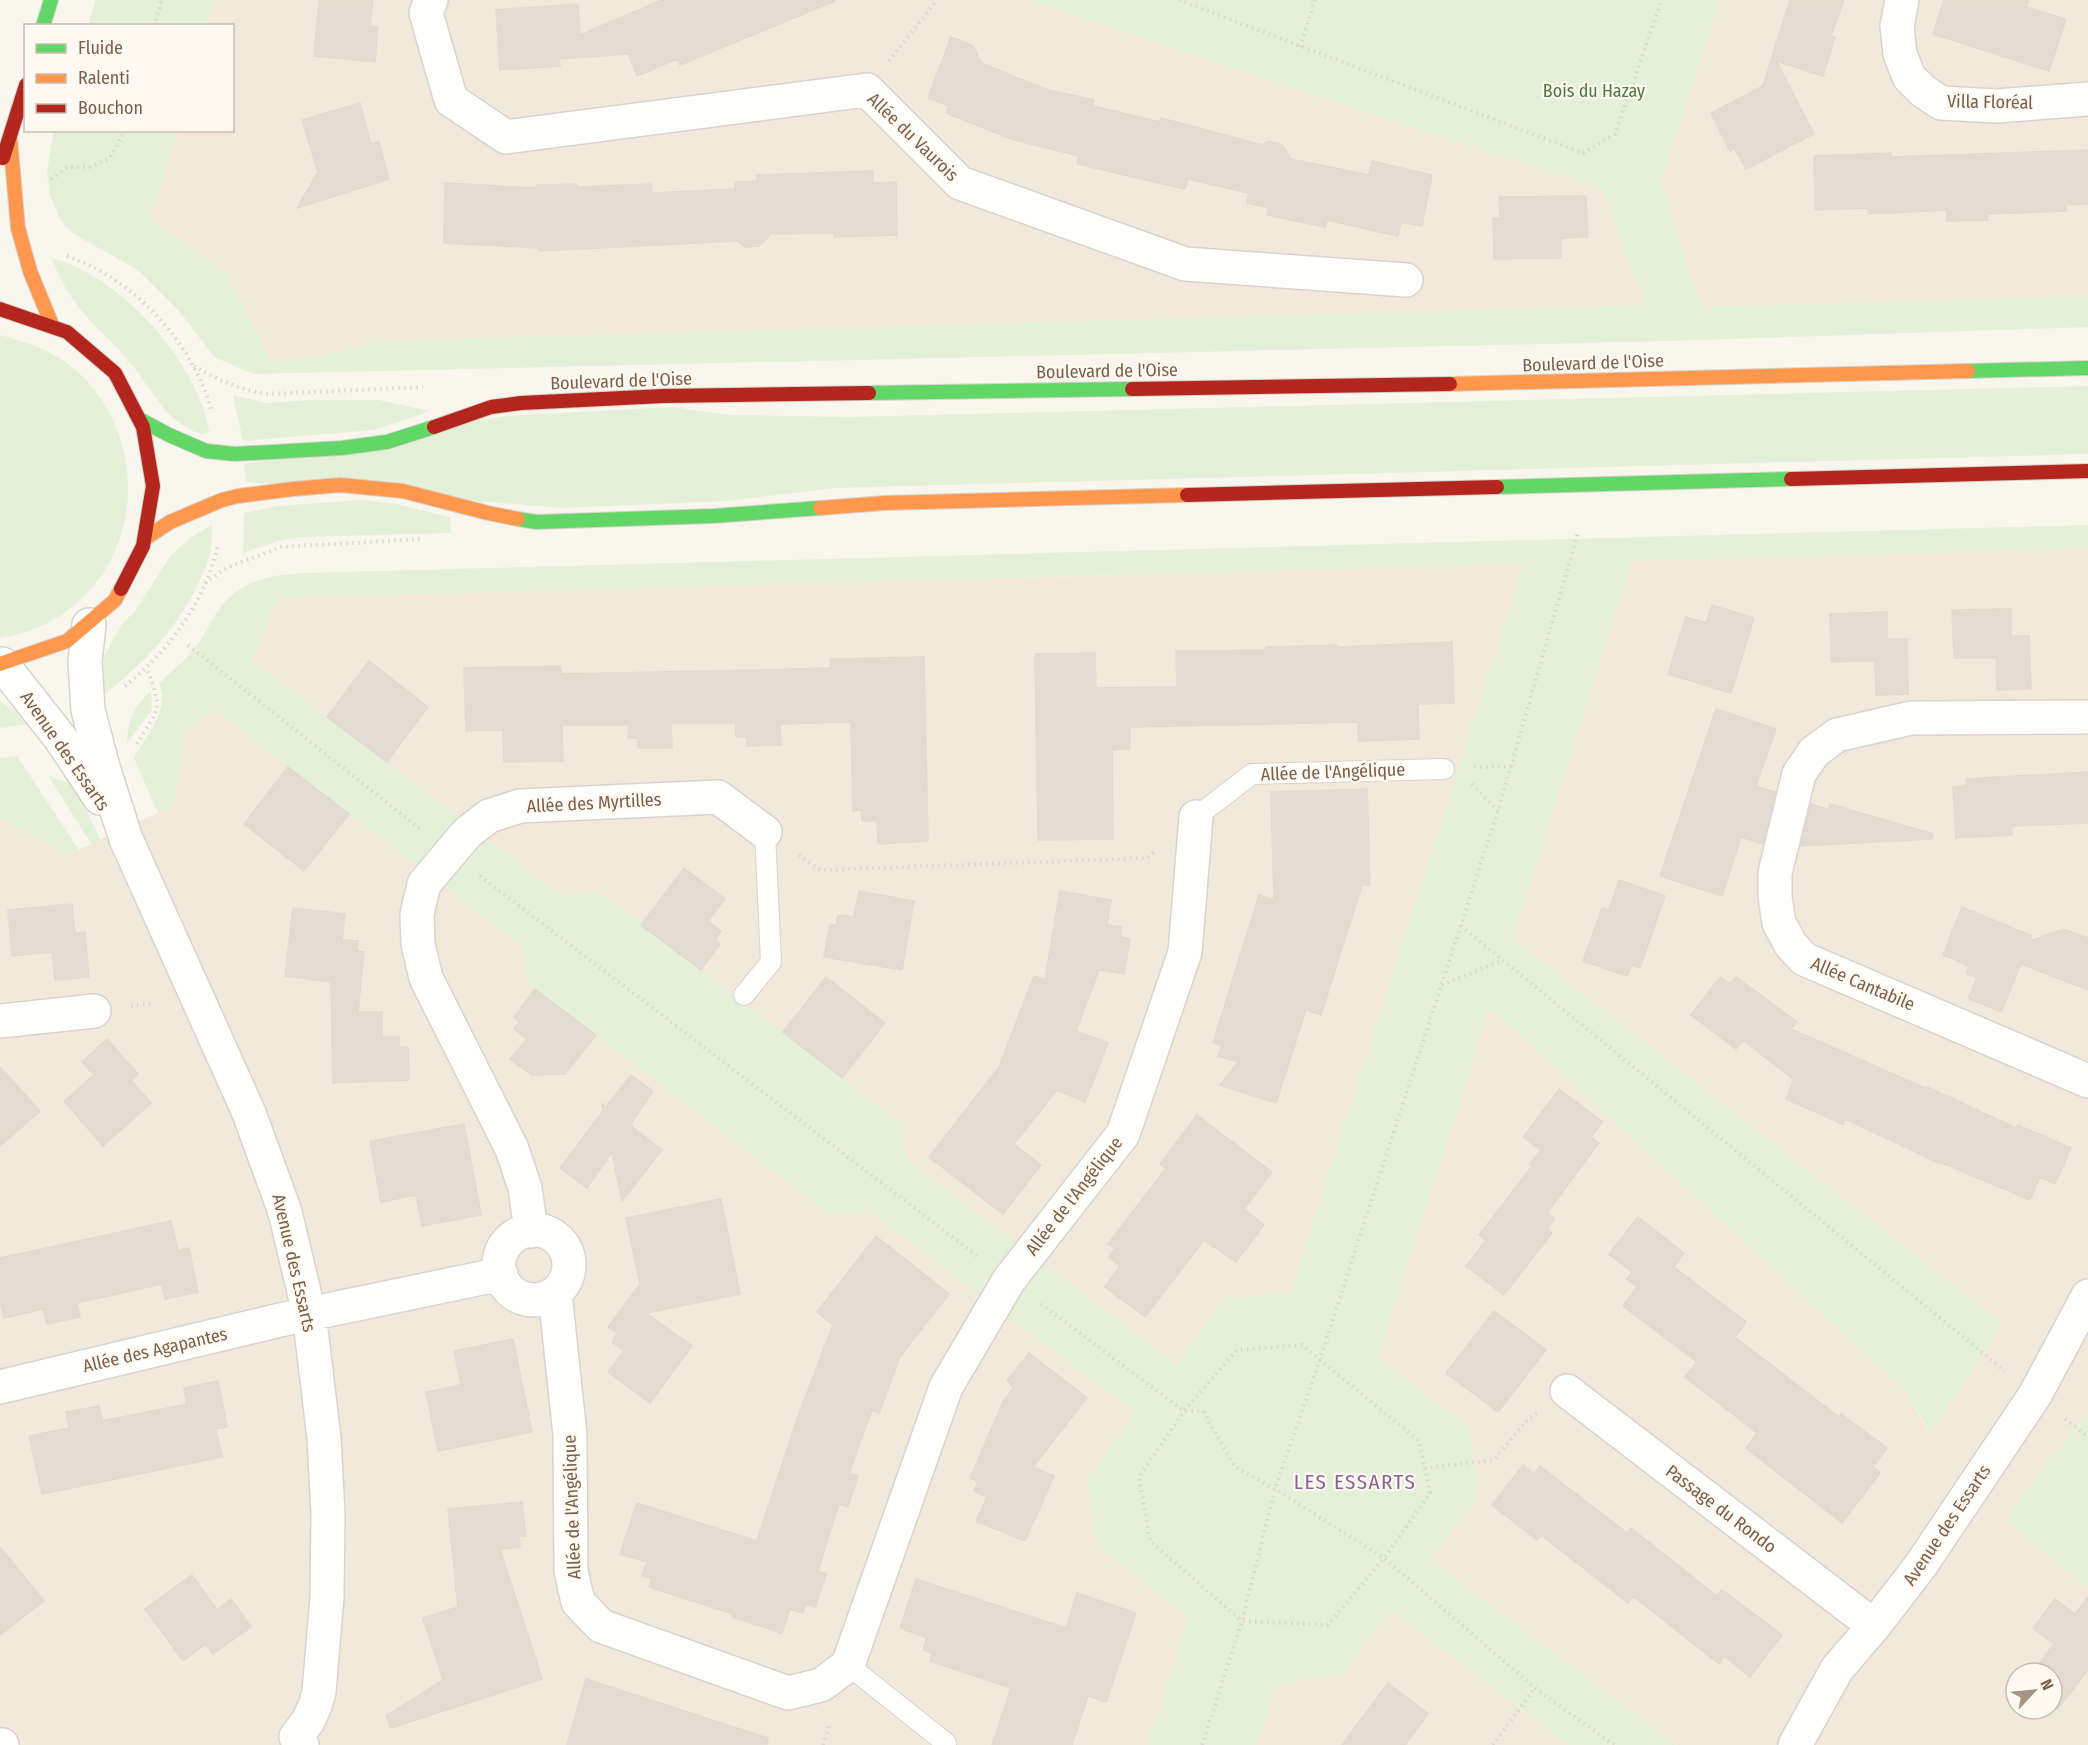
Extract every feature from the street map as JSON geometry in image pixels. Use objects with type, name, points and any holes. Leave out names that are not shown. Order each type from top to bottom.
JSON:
[{"type":"main road","points":[[44,24],[51,0]]},
{"type":"main road","points":[[0,168],[24,92]]},
{"type":"main road","points":[[10,138],[18,228],[30,272],[52,324]]},
{"type":"main road","points":[[0,309],[22,313],[52,324],[78,340],[106,364],[124,387],[141,420],[147,436],[154,487],[153,504],[141,554],[124,585],[102,613],[74,636],[48,650],[21,660],[1,664]]},
{"type":"main road","name":"Boulevard de l'Oise","points":[[141,420],[190,445],[219,454],[235,454],[342,448],[387,442],[483,410],[511,404],[663,396],[1461,384],[2088,368]]},
{"type":"main road","points":[[146,538],[170,522],[222,500],[293,489],[340,485],[403,491],[488,513],[536,522],[713,516],[885,503],[2088,471]]},
{"type":"street","name":"Allée du Vaurois","points":[[431,0],[426,13],[451,100],[506,137],[867,90],[960,183],[1185,264],[1406,280]]},
{"type":"street","name":"Villa Floréal","points":[[1902,0],[1897,26],[1900,54],[1910,77],[1923,91],[1941,103],[1997,106],[2088,99]]},
{"type":"street","name":"Avenue des Essarts","points":[[89,625],[85,661],[88,710],[110,791],[126,839],[249,1113],[285,1212],[309,1313],[324,1438],[328,1514],[327,1597],[319,1692],[308,1721],[295,1742]]},
{"type":"street","name":"Avenue des Essarts","points":[[1,664],[68,748],[126,839]]},
{"type":"street","name":"Allée Cantabile","points":[[2088,717],[1911,718],[1837,735],[1814,752],[1799,774],[1775,873],[1775,897],[1779,923],[1791,945],[1804,959],[2088,1081]]},
{"type":"street","name":"Allée des Myrtilles","points":[[531,1231],[525,1188],[512,1149],[426,978],[418,944],[417,914],[424,884],[467,833],[489,816],[520,806],[718,797],[765,832]]},
{"type":"street","name":"Allée de l'Angélique","points":[[555,1294],[570,1435],[571,1571],[578,1602],[601,1626],[788,1693],[821,1685],[848,1665],[946,1387],[1009,1280],[1123,1134],[1185,952],[1196,817]]},
{"type":"street","points":[[0,1021],[94,1011]]},
{"type":"street","points":[[531,1231],[541,1231],[558,1240],[568,1258],[567,1278],[555,1294],[544,1299],[522,1298],[505,1284],[501,1274],[500,1262],[503,1250],[510,1240],[519,1234],[531,1231]]},
{"type":"street","points":[[309,1313],[501,1274]]},
{"type":"street","name":"Avenue des Essarts","points":[[1795,1745],[1837,1669],[1922,1565],[2035,1395],[2088,1296]]},
{"type":"street","name":"Allée des Agapantes","points":[[0,1387],[309,1313]]},
{"type":"street","name":"Passage du Rondo","points":[[1567,1391],[1874,1626]]},
{"type":"lane","name":"Allée de l'Angélique","points":[[1196,817],[1252,774],[1444,769]]},
{"type":"lane","points":[[744,995],[771,962],[765,832]]},
{"type":"lane","points":[[848,1665],[946,1743]]},
{"type":"path","points":[[155,24],[162,0]]},
{"type":"path","points":[[867,90],[937,0]]},
{"type":"path","points":[[1179,0],[1583,153],[1615,134],[1662,0]]},
{"type":"path","points":[[1300,46],[1315,0]]},
{"type":"path","points":[[48,181],[68,167],[91,166],[110,158],[123,132]]},
{"type":"path","points":[[22,242],[82,262],[129,290],[168,328],[194,365]]},
{"type":"path","points":[[1202,1745],[1242,1621],[1275,1489],[1320,1359],[1498,811],[1578,532]]},
{"type":"path","points":[[205,584],[226,568],[280,547],[429,538]]},
{"type":"path","points":[[188,645],[451,853],[1009,1280],[1185,1411],[1203,1411],[1235,1467],[1275,1489],[1384,1557],[1535,1688],[1614,1745]]},
{"type":"path","points":[[110,791],[158,708],[158,697],[147,669]]},
{"type":"path","points":[[1470,783],[1498,811]]},
{"type":"path","points":[[765,832],[820,870],[832,870],[1147,858],[1196,817]]},
{"type":"path","points":[[1461,926],[2008,1373]]},
{"type":"path","points":[[1441,986],[1501,961]]},
{"type":"path","points":[[1302,1345],[1320,1359],[1419,1441],[1430,1493],[1384,1557],[1328,1625],[1242,1621],[1150,1541],[1139,1477],[1185,1411],[1237,1350],[1302,1345]]},
{"type":"path","points":[[1425,1468],[1494,1461],[1527,1420],[1567,1391]]},
{"type":"path","points":[[2061,1415],[2088,1437]]},
{"type":"path","points":[[1493,1745],[1535,1688]]},
{"type":"shaded area","points":[[215,0],[1027,0],[1603,190],[1644,305],[377,341],[313,358],[271,360],[228,274],[151,219],[177,132],[234,132],[234,24],[208,24]]},
{"type":"shaded area","points":[[1720,0],[2088,0],[2088,296],[1700,307],[1661,180]]},
{"type":"shaded area","points":[[2088,549],[2088,1410],[2005,1520],[2088,1588],[2088,1745],[1676,1745],[1429,1559],[1480,1495],[1378,1357],[1490,1007],[1906,1392],[1929,1433],[2002,1324],[1513,939],[1632,561]]},
{"type":"shaded area","points":[[1525,564],[1291,1291],[1223,1300],[1176,1365],[906,1159],[903,1125],[562,896],[252,660],[279,598]]},
{"type":"shaded area","points":[[213,709],[523,947],[529,984],[869,1211],[1136,1414],[1087,1479],[1096,1545],[1188,1618],[1148,1745],[0,1745],[0,819],[68,855],[174,805],[185,732]]},
{"type":"shaded area","points":[[1391,1610],[1568,1745],[1257,1745],[1276,1684],[1343,1673]]},
{"type":"green space","points":[[96,0],[215,0],[208,24],[88,24]]},
{"type":"green space","name":"Bois du Hazay","points":[[1027,0],[1720,0],[1661,180],[1700,307],[2088,296],[2088,327],[1671,341],[253,374],[214,357],[180,312],[138,270],[72,233],[61,221],[50,196],[47,172],[54,132],[177,132],[151,219],[228,274],[272,360],[313,358],[377,341],[1644,305],[1603,190]]},
{"type":"green space","points":[[51,258],[75,266],[98,279],[121,295],[142,315],[161,336],[192,382],[204,411],[209,432],[202,435],[188,428],[167,412],[126,358],[76,304]]},
{"type":"green space","points":[[0,335],[45,350],[66,362],[84,378],[110,414],[124,454],[128,495],[121,535],[104,571],[78,602],[43,625],[0,638]]},
{"type":"green space","points":[[2088,386],[2088,454],[835,488],[727,501],[562,508],[246,482],[244,464],[505,416],[672,407],[731,415],[850,417]]},
{"type":"green space","points":[[233,395],[267,403],[311,400],[379,400],[430,411],[375,430],[243,441]]},
{"type":"green space","points":[[361,500],[392,503],[450,517],[451,533],[302,537],[278,541],[243,553],[244,513],[277,506]]},
{"type":"green space","points":[[212,525],[209,558],[184,610],[147,656],[102,696],[98,680],[103,658],[122,624],[135,611],[171,555],[193,536]]},
{"type":"green space","points":[[2088,525],[2088,549],[1632,561],[1513,939],[2003,1324],[1930,1433],[1906,1392],[1490,1008],[1378,1357],[1470,1429],[1480,1495],[1429,1559],[1676,1745],[1568,1745],[1391,1610],[1343,1673],[1276,1684],[1257,1745],[1148,1745],[1188,1618],[1096,1545],[1087,1479],[1135,1413],[869,1211],[831,1216],[529,984],[522,947],[213,709],[185,733],[174,805],[158,813],[134,758],[160,713],[162,693],[159,684],[194,650],[217,612],[235,593],[265,578],[302,573]],"holes":[[[1524,564],[1291,1291],[1223,1300],[1176,1364],[906,1159],[903,1125],[599,891],[562,896],[252,660],[279,598]]]},
{"type":"green space","points":[[151,691],[152,710],[127,743],[133,714]]},
{"type":"green space","points":[[0,701],[23,716],[31,724],[0,728]]},
{"type":"green space","points":[[17,756],[79,850],[68,855],[0,819],[0,758]]},
{"type":"green space","points":[[48,775],[74,786],[101,840],[91,844]]},
{"type":"green space","points":[[2088,1410],[2088,1588],[2004,1520]]},
{"type":"building","points":[[319,0],[373,0],[370,26],[378,27],[375,62],[314,56]]},
{"type":"building","points":[[662,0],[835,1],[680,65],[677,59],[637,76],[628,54],[559,59],[560,66],[500,70],[496,10],[578,4],[580,35]]},
{"type":"building","points":[[1790,0],[1844,0],[1831,36],[1835,37],[1823,76],[1776,61],[1814,134],[1746,169],[1734,148],[1730,151],[1711,113],[1763,86]]},
{"type":"building","points":[[1944,0],[2029,0],[2026,7],[2066,19],[2049,71],[1933,34]]},
{"type":"building","points":[[951,37],[973,46],[981,63],[1045,89],[1094,100],[1093,106],[1160,122],[1161,118],[1262,145],[1268,141],[1282,145],[1291,159],[1369,175],[1372,161],[1432,175],[1422,226],[1401,222],[1398,236],[1327,220],[1325,227],[1267,215],[1269,208],[1247,203],[1249,193],[1188,179],[1185,189],[1077,164],[1079,156],[1014,140],[946,113],[949,106],[928,98]]},
{"type":"building","points":[[360,103],[371,144],[379,142],[389,179],[297,208],[318,172],[302,120]]},
{"type":"building","points":[[2088,150],[2088,204],[2066,205],[2066,211],[1987,214],[1988,220],[1947,221],[1947,210],[1868,214],[1868,208],[1815,210],[1814,156],[1891,153],[1891,157]]},
{"type":"building","points":[[873,171],[873,183],[896,182],[897,235],[834,237],[834,233],[771,234],[759,246],[745,247],[737,241],[539,251],[539,248],[444,243],[445,183],[537,188],[537,185],[577,184],[577,187],[651,184],[652,193],[735,189],[735,182],[757,181],[757,175]]},
{"type":"building","points":[[1586,196],[1588,237],[1561,238],[1561,258],[1494,259],[1493,218],[1500,218],[1499,197]]},
{"type":"building","points":[[1712,605],[1754,618],[1731,693],[1668,674],[1686,617],[1706,623]]},
{"type":"building","points":[[2011,609],[2011,636],[2029,636],[2031,689],[1997,690],[1996,658],[1954,658],[1952,610]]},
{"type":"building","points":[[1887,612],[1887,639],[1907,639],[1908,694],[1876,695],[1875,661],[1831,662],[1830,614]]},
{"type":"building","points":[[1452,642],[1454,703],[1418,704],[1419,739],[1358,741],[1358,722],[1130,727],[1130,749],[1112,750],[1113,839],[1038,840],[1035,654],[1095,653],[1096,688],[1177,687],[1176,651],[1266,650],[1266,647],[1337,645],[1337,647]]},
{"type":"building","points":[[924,657],[928,841],[878,844],[877,821],[862,821],[861,810],[853,811],[851,722],[780,724],[781,745],[747,746],[747,737],[736,737],[736,723],[671,723],[672,748],[638,748],[638,738],[628,738],[629,725],[562,725],[563,761],[504,762],[503,730],[466,731],[464,668],[560,666],[561,674],[708,671],[831,668],[830,659]]},
{"type":"building","points":[[369,661],[428,707],[387,762],[327,717]]},
{"type":"building","points":[[1716,709],[1776,729],[1756,786],[1775,792],[1763,844],[1741,837],[1722,896],[1660,876]]},
{"type":"building","points":[[288,767],[349,814],[304,871],[244,824]]},
{"type":"building","points":[[2088,772],[2088,823],[2012,826],[2012,835],[1956,838],[1953,787],[1966,786],[1966,779]]},
{"type":"building","points":[[1367,789],[1370,885],[1362,885],[1321,1015],[1306,1010],[1276,1103],[1220,1085],[1238,1062],[1218,1056],[1222,1046],[1213,1043],[1259,895],[1274,900],[1271,792]]},
{"type":"building","points":[[1811,804],[1829,810],[1830,804],[1933,834],[1932,839],[1801,846]]},
{"type":"building","points":[[684,868],[725,899],[708,921],[721,931],[715,939],[720,944],[701,970],[641,925]]},
{"type":"building","points":[[1619,880],[1665,896],[1640,968],[1632,965],[1627,976],[1583,961],[1602,908],[1609,910]]},
{"type":"building","points":[[859,891],[914,901],[902,970],[824,957],[830,924],[836,925],[838,915],[854,917]]},
{"type":"building","points":[[1060,891],[1111,900],[1107,925],[1122,927],[1121,937],[1130,939],[1124,974],[1099,970],[1076,1031],[1108,1043],[1085,1102],[1057,1090],[1014,1144],[1041,1165],[1003,1214],[929,1157],[999,1067],[1034,976],[1045,980]]},
{"type":"building","points":[[72,904],[75,933],[85,932],[89,977],[55,980],[52,952],[12,956],[8,910]]},
{"type":"building","points":[[1962,907],[2032,936],[2030,941],[2064,929],[2088,938],[2088,990],[2021,964],[2001,1012],[1968,998],[1977,978],[1966,973],[1969,966],[1943,955]]},
{"type":"building","points":[[293,908],[345,914],[342,940],[358,941],[357,951],[364,952],[358,1012],[382,1012],[382,1037],[399,1037],[399,1047],[408,1047],[409,1080],[333,1083],[331,982],[285,976]]},
{"type":"building","points":[[826,977],[885,1023],[842,1078],[783,1032]]},
{"type":"building","points":[[1720,977],[1730,984],[1736,977],[1797,1022],[1791,1029],[1927,1089],[1928,1087],[2016,1128],[2018,1125],[2071,1148],[2055,1184],[2040,1177],[2030,1200],[1939,1163],[1845,1119],[1843,1124],[1786,1099],[1794,1080],[1743,1040],[1736,1049],[1691,1015]]},
{"type":"building","points":[[535,989],[596,1035],[565,1074],[532,1075],[510,1059],[527,1039],[514,1029],[519,1022],[514,1017]]},
{"type":"building","points":[[107,1039],[138,1074],[131,1080],[151,1103],[103,1146],[64,1101],[94,1075],[82,1062]]},
{"type":"building","points":[[0,1067],[40,1111],[0,1146]]},
{"type":"building","points":[[631,1075],[653,1091],[630,1125],[662,1150],[622,1201],[612,1152],[587,1188],[560,1168],[603,1111],[602,1104],[606,1107]]},
{"type":"building","points":[[1559,1089],[1603,1122],[1591,1137],[1599,1143],[1547,1213],[1555,1219],[1547,1229],[1552,1233],[1504,1295],[1466,1266],[1486,1240],[1479,1235],[1532,1166],[1530,1164],[1541,1150],[1523,1137]]},
{"type":"building","points":[[1197,1115],[1272,1172],[1244,1209],[1264,1225],[1236,1262],[1204,1240],[1145,1317],[1105,1287],[1120,1266],[1109,1257],[1115,1248],[1108,1244],[1166,1168],[1160,1164]]},
{"type":"building","points":[[464,1124],[481,1215],[422,1226],[416,1195],[381,1202],[370,1141]]},
{"type":"building","points":[[721,1199],[740,1294],[646,1313],[692,1346],[650,1403],[608,1372],[624,1351],[612,1342],[617,1333],[608,1327],[640,1284],[626,1218]]},
{"type":"building","points":[[1638,1217],[1684,1253],[1674,1267],[1746,1322],[1735,1337],[1839,1417],[1841,1414],[1887,1448],[1873,1467],[1880,1473],[1842,1523],[1746,1448],[1757,1433],[1685,1377],[1697,1362],[1623,1306],[1637,1287],[1627,1279],[1632,1272],[1609,1254]]},
{"type":"building","points":[[171,1221],[178,1251],[189,1248],[198,1292],[165,1299],[162,1284],[77,1303],[80,1317],[47,1324],[43,1309],[4,1318],[0,1300],[0,1258]]},
{"type":"building","points":[[876,1236],[949,1294],[900,1357],[879,1413],[872,1410],[849,1473],[858,1476],[848,1507],[839,1504],[818,1571],[826,1574],[815,1607],[806,1604],[803,1613],[790,1609],[782,1633],[732,1617],[733,1614],[649,1587],[652,1579],[642,1575],[647,1562],[620,1554],[637,1503],[757,1541],[797,1419],[833,1325],[817,1312]]},
{"type":"building","points":[[1494,1311],[1546,1350],[1498,1412],[1446,1373]]},
{"type":"building","points":[[513,1339],[532,1432],[438,1451],[426,1392],[461,1385],[454,1351]]},
{"type":"building","points":[[1029,1353],[1087,1398],[1033,1467],[1054,1476],[1025,1541],[976,1521],[987,1497],[974,1491],[978,1481],[970,1478],[1004,1400],[1014,1387],[1007,1381]]},
{"type":"building","points":[[218,1381],[227,1427],[216,1429],[222,1457],[42,1494],[29,1436],[69,1428],[66,1412],[99,1406],[102,1421],[187,1404],[184,1388]]},
{"type":"building","points":[[1523,1465],[1534,1474],[1540,1466],[1627,1533],[1631,1528],[1717,1596],[1722,1590],[1782,1635],[1750,1677],[1724,1656],[1719,1664],[1633,1596],[1628,1603],[1541,1535],[1537,1540],[1492,1505]]},
{"type":"building","points":[[522,1502],[526,1536],[519,1536],[520,1547],[500,1549],[542,1679],[391,1728],[386,1716],[443,1680],[423,1618],[458,1607],[448,1509]]},
{"type":"building","points":[[0,1547],[44,1601],[0,1635]]},
{"type":"building","points":[[192,1575],[217,1610],[231,1599],[251,1627],[213,1654],[206,1644],[183,1661],[145,1609]]},
{"type":"building","points":[[916,1579],[1066,1628],[1077,1593],[1136,1613],[1106,1702],[1088,1696],[1072,1745],[992,1745],[1011,1688],[930,1661],[932,1653],[923,1650],[927,1638],[900,1628]]},
{"type":"building","points":[[2088,1597],[2088,1670],[2064,1701],[2064,1661],[2041,1661],[2054,1644],[2033,1628],[2055,1599],[2075,1614]]},
{"type":"building","points":[[586,1679],[768,1738],[767,1745],[567,1745]]},
{"type":"building","points":[[1388,1683],[1428,1714],[1405,1745],[1342,1745]]},
{"type":"traffic: fast","points":[[44,24],[51,0]]},
{"type":"traffic: fast","points":[[1968,371],[2088,368]]},
{"type":"traffic: fast","points":[[869,393],[1132,389]]},
{"type":"traffic: fast","points":[[141,420],[206,451],[235,454],[342,448],[387,442],[434,427]]},
{"type":"traffic: fast","points":[[1497,487],[1791,479]]},
{"type":"traffic: fast","points":[[518,519],[536,522],[713,516],[820,508]]},
{"type":"traffic: slow","points":[[10,138],[18,228],[30,271],[52,325]]},
{"type":"traffic: slow","points":[[1450,384],[1968,371]]},
{"type":"traffic: slow","points":[[146,538],[170,522],[222,500],[293,489],[340,485],[403,491],[518,519]]},
{"type":"traffic: slow","points":[[820,508],[885,503],[1187,495]]},
{"type":"traffic: slow","points":[[0,664],[67,641],[115,600],[121,589]]},
{"type":"traffic: jam","points":[[3,158],[24,91]]},
{"type":"traffic: jam","points":[[0,309],[67,332],[115,373],[143,427],[153,486],[143,546],[121,589]]},
{"type":"traffic: jam","points":[[1132,389],[1450,384]]},
{"type":"traffic: jam","points":[[434,427],[491,407],[521,403],[663,396],[869,393]]},
{"type":"traffic: jam","points":[[1791,479],[2088,471]]},
{"type":"traffic: jam","points":[[1187,495],[1497,487]]},
{"type":"district","name":"LES ESSARTS","points":[[1355,1482]]}]
